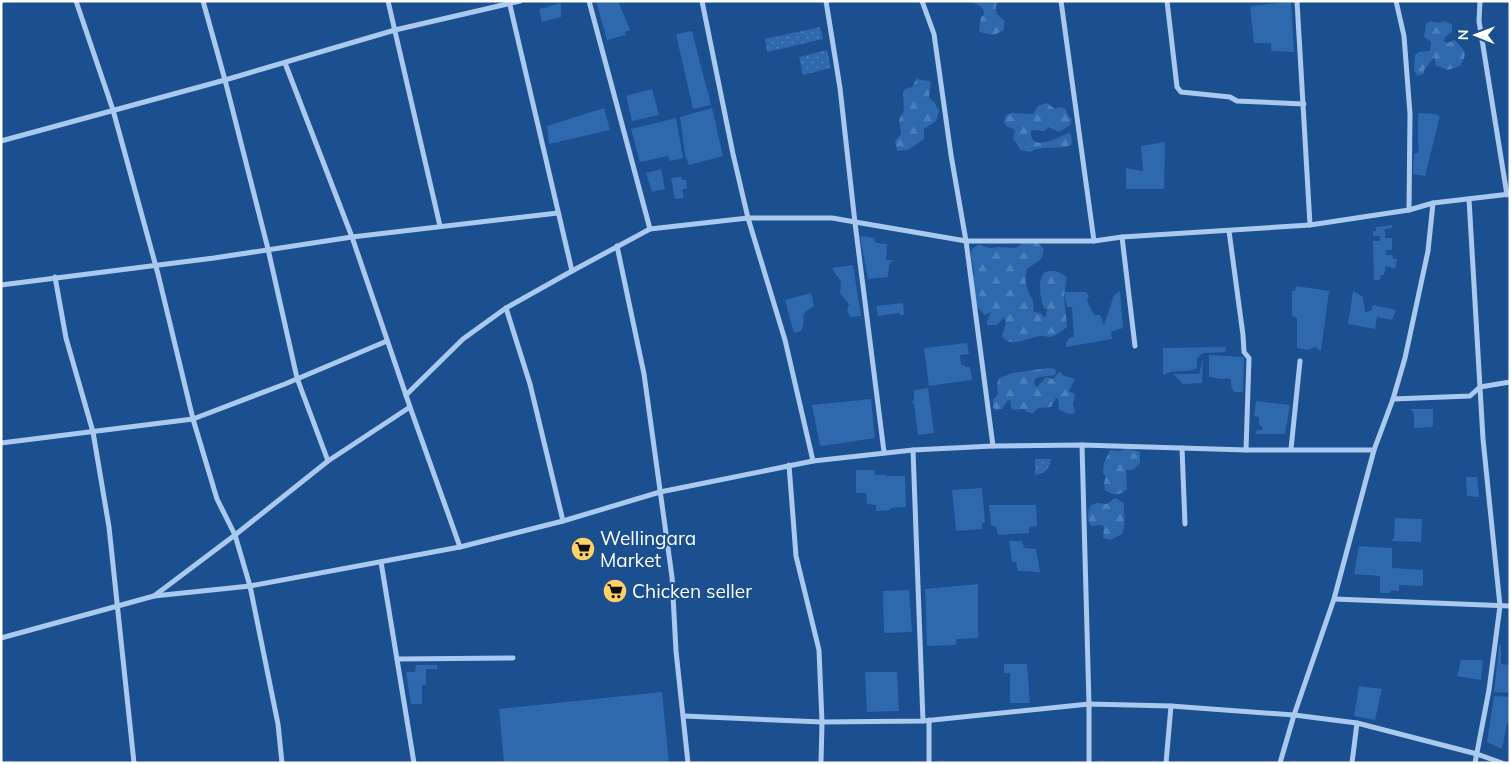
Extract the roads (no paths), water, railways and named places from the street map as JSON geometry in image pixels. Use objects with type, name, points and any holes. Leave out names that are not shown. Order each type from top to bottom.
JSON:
[{"type":"street","points":[[76,1],[114,110],[156,265],[193,419],[217,499],[235,535],[250,586],[278,724],[282,763]]},
{"type":"street","points":[[203,1],[226,80],[268,249],[297,378],[328,461]]},
{"type":"street","points":[[388,1],[440,226]]},
{"type":"street","points":[[1,141],[226,80],[395,30],[520,1]]},
{"type":"street","points":[[589,1],[650,229]]},
{"type":"street","points":[[702,1],[748,218],[785,340],[813,461]]},
{"type":"street","points":[[826,1],[840,88],[884,452]]},
{"type":"street","points":[[922,1],[934,34],[951,154],[966,241],[993,446]]},
{"type":"street","points":[[1061,1],[1094,241]]},
{"type":"street","points":[[1167,1],[1177,87],[1181,92],[1230,97],[1237,101],[1304,104]]},
{"type":"street","points":[[1298,1],[1310,224]]},
{"type":"street","points":[[1396,1],[1404,36],[1410,114],[1409,210]]},
{"type":"street","points":[[406,396],[463,339],[506,308],[650,229],[748,218],[832,218],[966,241],[1094,241],[1122,237],[1310,224],[1409,210],[1433,203],[1508,194],[1479,21],[1480,1]]},
{"type":"street","points":[[509,3],[572,271]]},
{"type":"street","points":[[285,63],[352,237],[460,547]]},
{"type":"street","points":[[1469,199],[1483,439],[1500,606],[1489,690],[1475,763]]},
{"type":"street","points":[[1280,763],[1294,715],[1334,599],[1374,450],[1393,399],[1405,358],[1428,251],[1433,203]]},
{"type":"street","points":[[1,285],[214,258],[352,237],[558,213]]},
{"type":"street","points":[[1229,231],[1244,352],[1249,358],[1246,450]]},
{"type":"street","points":[[1122,237],[1135,346]]},
{"type":"street","points":[[617,246],[644,374],[672,577],[676,651],[688,763]]},
{"type":"street","points":[[55,277],[66,338],[93,432],[109,527],[134,763]]},
{"type":"street","points":[[506,308],[530,384],[564,521]]},
{"type":"street","points":[[1,442],[193,419],[387,341]]},
{"type":"street","points":[[1291,449],[1300,361]]},
{"type":"street","points":[[1393,399],[1470,396],[1480,388],[1510,382]]},
{"type":"street","points":[[154,596],[328,461],[410,407]]},
{"type":"street","points":[[1,638],[154,596],[250,586],[460,547],[564,521],[660,492],[813,461],[884,452],[993,446],[1082,445],[1246,450],[1374,450]]},
{"type":"street","points":[[1082,445],[1089,704],[1088,763]]},
{"type":"street","points":[[1182,448],[1185,524]]},
{"type":"street","points":[[913,450],[929,763]]},
{"type":"street","points":[[789,465],[796,556],[819,650],[822,722],[821,763]]},
{"type":"street","points":[[381,562],[414,763]]},
{"type":"street","points":[[1334,599],[1510,606]]},
{"type":"street","points":[[397,659],[513,658]]},
{"type":"street","points":[[684,716],[822,722],[926,720],[1089,704],[1171,706],[1294,715],[1357,723],[1477,754],[1502,763]]},
{"type":"street","points":[[1166,763],[1171,706]]},
{"type":"street","points":[[1352,763],[1357,723]]},
{"type":"place","name":"Wellingara Market","points":[[583,549]]},
{"type":"place","name":"Chicken seller","points":[[615,591]]}]
